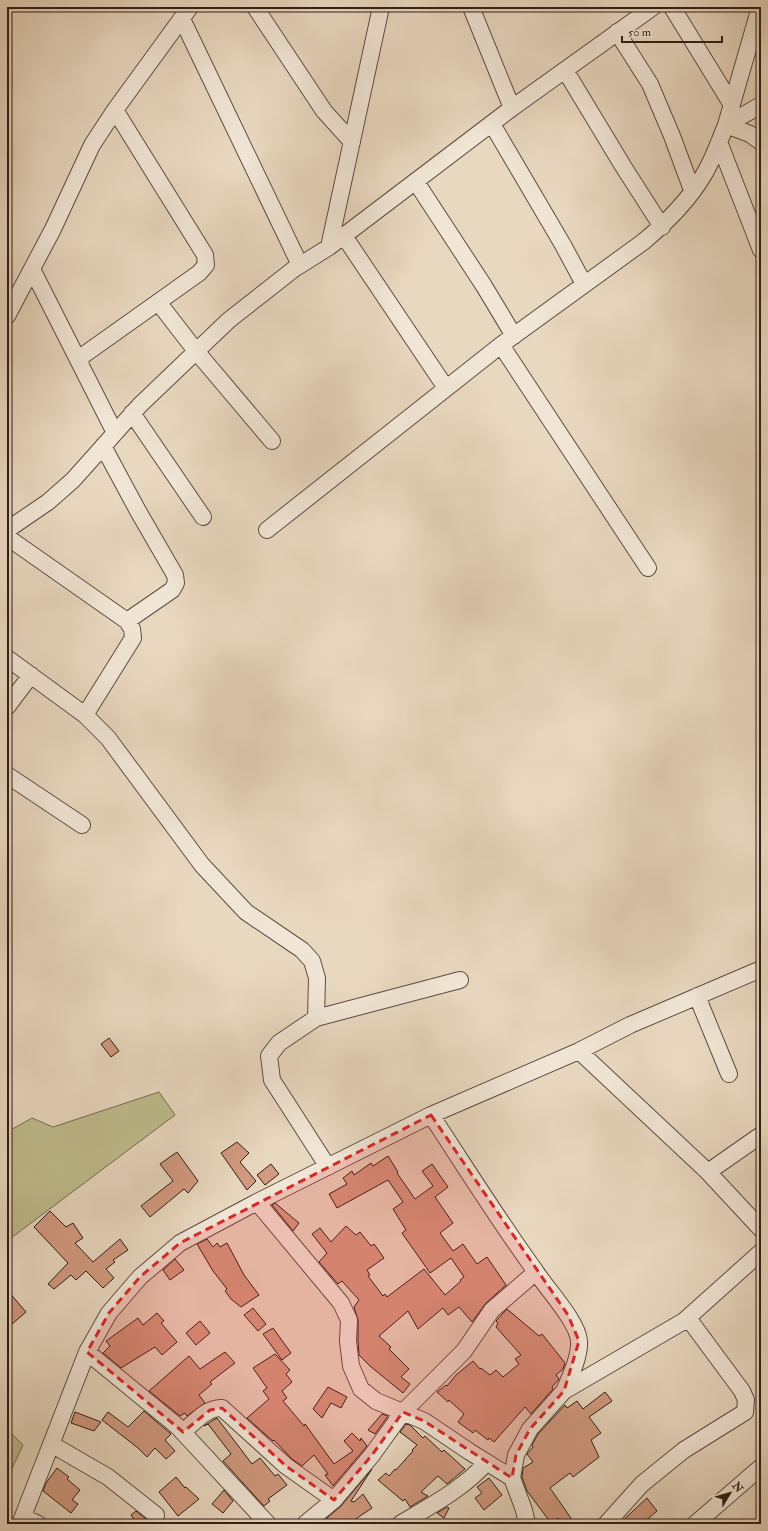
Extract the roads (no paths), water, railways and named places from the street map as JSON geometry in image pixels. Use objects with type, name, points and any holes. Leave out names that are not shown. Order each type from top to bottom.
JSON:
[{"type":"street","points":[[255,7],[324,111],[352,142]]},
{"type":"street","points":[[329,247],[381,7]]},
{"type":"street","points":[[471,7],[512,108]]},
{"type":"street","points":[[7,530],[53,498],[73,480],[132,414],[196,350],[229,320],[300,265],[344,236],[512,108],[653,7]]},
{"type":"street","points":[[672,7],[732,105]]},
{"type":"street","points":[[267,530],[507,340],[662,227],[703,176],[719,142],[726,125],[760,7]]},
{"type":"street","points":[[7,316],[53,229],[92,145],[115,110],[186,13],[300,265]]},
{"type":"street","points":[[617,32],[650,84],[672,136],[692,190]]},
{"type":"street","points":[[565,70],[662,227]]},
{"type":"street","points":[[726,125],[761,105]]},
{"type":"street","points":[[78,359],[199,273],[206,265],[204,255],[115,110]]},
{"type":"street","points":[[492,124],[563,245],[584,284]]},
{"type":"street","points":[[726,125],[750,134],[761,142]]},
{"type":"street","points":[[719,142],[760,247]]},
{"type":"street","points":[[416,182],[484,286],[507,340],[648,568]]},
{"type":"street","points":[[344,236],[446,388]]},
{"type":"street","points":[[32,269],[115,433]]},
{"type":"street","points":[[158,302],[272,441]]},
{"type":"street","points":[[132,414],[203,516]]},
{"type":"street","points":[[103,446],[138,512],[175,575],[176,583],[172,590],[126,621]]},
{"type":"street","points":[[7,537],[126,621],[132,630],[133,638],[85,715]]},
{"type":"street","points":[[7,658],[85,715],[108,738],[202,865],[246,912],[302,950],[312,961],[317,978],[316,1018]]},
{"type":"street","points":[[7,707],[30,675]]},
{"type":"street","points":[[7,774],[82,825]]},
{"type":"street","points":[[38,1524],[21,1521],[86,1352],[109,1312],[140,1277],[180,1243],[257,1202],[431,1115],[580,1051],[630,1025],[761,969]]},
{"type":"street","points":[[328,1167],[272,1080],[268,1056],[279,1043],[316,1018],[460,980]]},
{"type":"street","points":[[697,996],[729,1074]]},
{"type":"street","points":[[580,1051],[708,1172],[761,1229]]},
{"type":"street","points":[[431,1115],[536,1272],[576,1328],[579,1341],[575,1362],[564,1391]]},
{"type":"street","points":[[708,1172],[761,1135]]},
{"type":"street","points":[[257,1202],[341,1303],[349,1320],[348,1341],[351,1366],[361,1389],[376,1401],[424,1421],[486,1463],[512,1478]]},
{"type":"street","points":[[514,1524],[525,1517],[512,1478],[516,1454],[530,1428],[564,1391],[688,1318],[761,1252]]},
{"type":"street","points":[[305,1524],[334,1500],[372,1455],[403,1412],[464,1351],[492,1310],[536,1272]]},
{"type":"street","points":[[606,1524],[642,1484],[684,1450],[745,1412],[746,1400],[742,1391],[688,1318]]},
{"type":"street","points":[[86,1352],[183,1432],[268,1524]]},
{"type":"street","points":[[183,1432],[210,1410],[222,1408],[286,1466],[334,1500]]},
{"type":"street","points":[[51,1444],[108,1478],[156,1515]]},
{"type":"street","points":[[400,1524],[446,1496],[475,1475],[486,1463]]},
{"type":"street","points":[[695,1524],[761,1467]]}]
